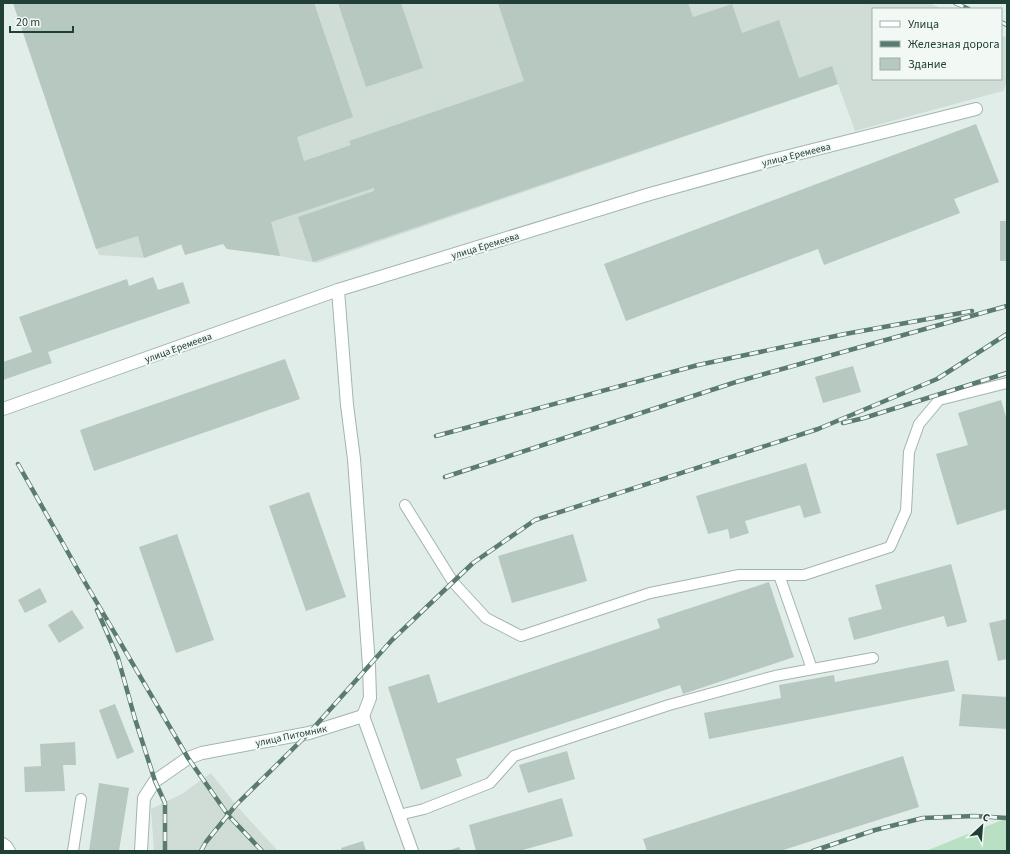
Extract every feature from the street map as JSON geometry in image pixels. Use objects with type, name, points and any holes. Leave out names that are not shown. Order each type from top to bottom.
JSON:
[{"type":"street","name":"улица Еремеева","points":[[3,409],[338,290],[650,194],[769,160],[976,109]]},
{"type":"street","points":[[338,290],[346,405],[354,459],[368,659],[370,698],[363,716],[412,851]]},
{"type":"street","name":"улица Питомник","points":[[141,851],[144,798],[155,781],[188,758],[202,753],[309,733],[363,716]]},
{"type":"lane","points":[[405,505],[453,582],[486,618],[521,636],[650,593],[739,575],[804,575],[890,547],[906,511],[909,452],[920,424],[939,400],[1007,383]]},
{"type":"lane","points":[[779,575],[812,669]]},
{"type":"lane","points":[[399,815],[424,809],[490,783],[514,756],[668,705],[775,676],[873,658]]},
{"type":"lane","points":[[73,851],[80,799]]},
{"type":"lane","points":[[3,843],[10,851]]},
{"type":"shaded area","points":[[13,3],[930,3],[940,8],[872,8],[872,80],[1002,80],[1002,36],[1007,38],[1007,82],[1003,91],[855,131],[838,84],[317,263],[280,256],[227,249],[223,244],[181,245],[144,258],[99,255]]},
{"type":"shaded area","points":[[211,773],[236,805],[278,851],[154,851],[151,809],[182,794]]},
{"type":"green space","points":[[1007,818],[1007,851],[926,851]]},
{"type":"building","points":[[13,3],[314,3],[353,117],[297,137],[304,161],[351,145],[349,141],[524,81],[498,3],[688,3],[693,17],[732,4],[742,33],[779,20],[799,78],[832,66],[838,84],[313,262],[298,217],[374,191],[374,188],[271,222],[280,256],[227,249],[223,244],[185,255],[181,244],[144,258],[138,236],[96,249]]},
{"type":"building","points":[[338,3],[401,3],[423,68],[366,87]]},
{"type":"building","points":[[976,124],[999,182],[954,199],[960,213],[824,265],[818,249],[626,321],[604,264]]},
{"type":"building","points":[[1000,221],[1007,221],[1007,261],[1000,261]]},
{"type":"building","points":[[153,277],[158,290],[183,282],[190,303],[48,352],[52,363],[3,380],[3,362],[32,352],[19,317],[127,279],[129,286]]},
{"type":"building","points":[[285,359],[300,399],[94,471],[80,430]]},
{"type":"building","points":[[853,366],[861,392],[823,403],[815,377]]},
{"type":"building","points":[[1001,400],[1007,420],[1007,509],[957,525],[936,454],[968,445],[958,413]]},
{"type":"building","points":[[806,463],[821,513],[804,518],[800,505],[745,521],[749,533],[730,539],[728,529],[708,534],[696,496]]},
{"type":"building","points":[[309,492],[346,597],[306,611],[269,506]]},
{"type":"building","points":[[177,534],[214,640],[176,653],[139,547]]},
{"type":"building","points":[[573,534],[587,581],[512,603],[498,556]]},
{"type":"building","points":[[951,564],[967,622],[947,627],[944,616],[854,640],[848,618],[882,609],[875,585]]},
{"type":"building","points":[[769,582],[794,657],[683,694],[680,685],[456,759],[462,776],[421,790],[388,687],[429,674],[438,703],[660,628],[657,619]]},
{"type":"building","points":[[40,588],[47,602],[25,613],[18,600]]},
{"type":"building","points":[[72,610],[84,628],[59,643],[48,625]]},
{"type":"building","points":[[1007,619],[1007,659],[998,661],[989,623]]},
{"type":"building","points":[[948,660],[955,691],[709,739],[704,713],[781,698],[779,685],[834,675],[835,682]]},
{"type":"building","points":[[962,694],[1007,697],[1007,729],[959,726]]},
{"type":"building","points":[[115,704],[134,752],[117,759],[99,710]]},
{"type":"building","points":[[75,742],[76,765],[63,765],[65,791],[25,792],[24,767],[41,766],[40,744]]},
{"type":"building","points":[[567,751],[575,779],[528,793],[519,765]]},
{"type":"building","points":[[903,756],[919,807],[780,851],[647,851],[643,839]]},
{"type":"building","points":[[99,783],[129,788],[119,851],[89,851]]},
{"type":"building","points":[[562,798],[573,836],[519,851],[476,851],[469,825]]},
{"type":"building","points":[[363,841],[366,851],[342,851],[341,848]]},
{"type":"building","points":[[459,847],[461,851],[450,851],[450,850]]},
{"type":"railway","points":[[955,3],[967,8]]},
{"type":"railway","points":[[1002,22],[1007,25]]},
{"type":"railway","points":[[445,477],[736,382],[1007,306]]},
{"type":"railway","points":[[436,436],[698,365],[845,334],[972,311]]},
{"type":"railway","points":[[201,851],[206,842],[236,805],[309,733],[392,640],[473,563],[535,520],[818,429],[937,379],[1007,334]]},
{"type":"railway","points":[[843,423],[864,418],[1007,373]]},
{"type":"railway","points":[[18,464],[83,579],[188,758],[228,815],[262,851]]},
{"type":"railway","points":[[97,610],[118,658],[135,719],[155,781],[165,803],[165,851]]},
{"type":"railway","points":[[813,851],[875,830],[923,818],[974,816],[1007,818]]}]
